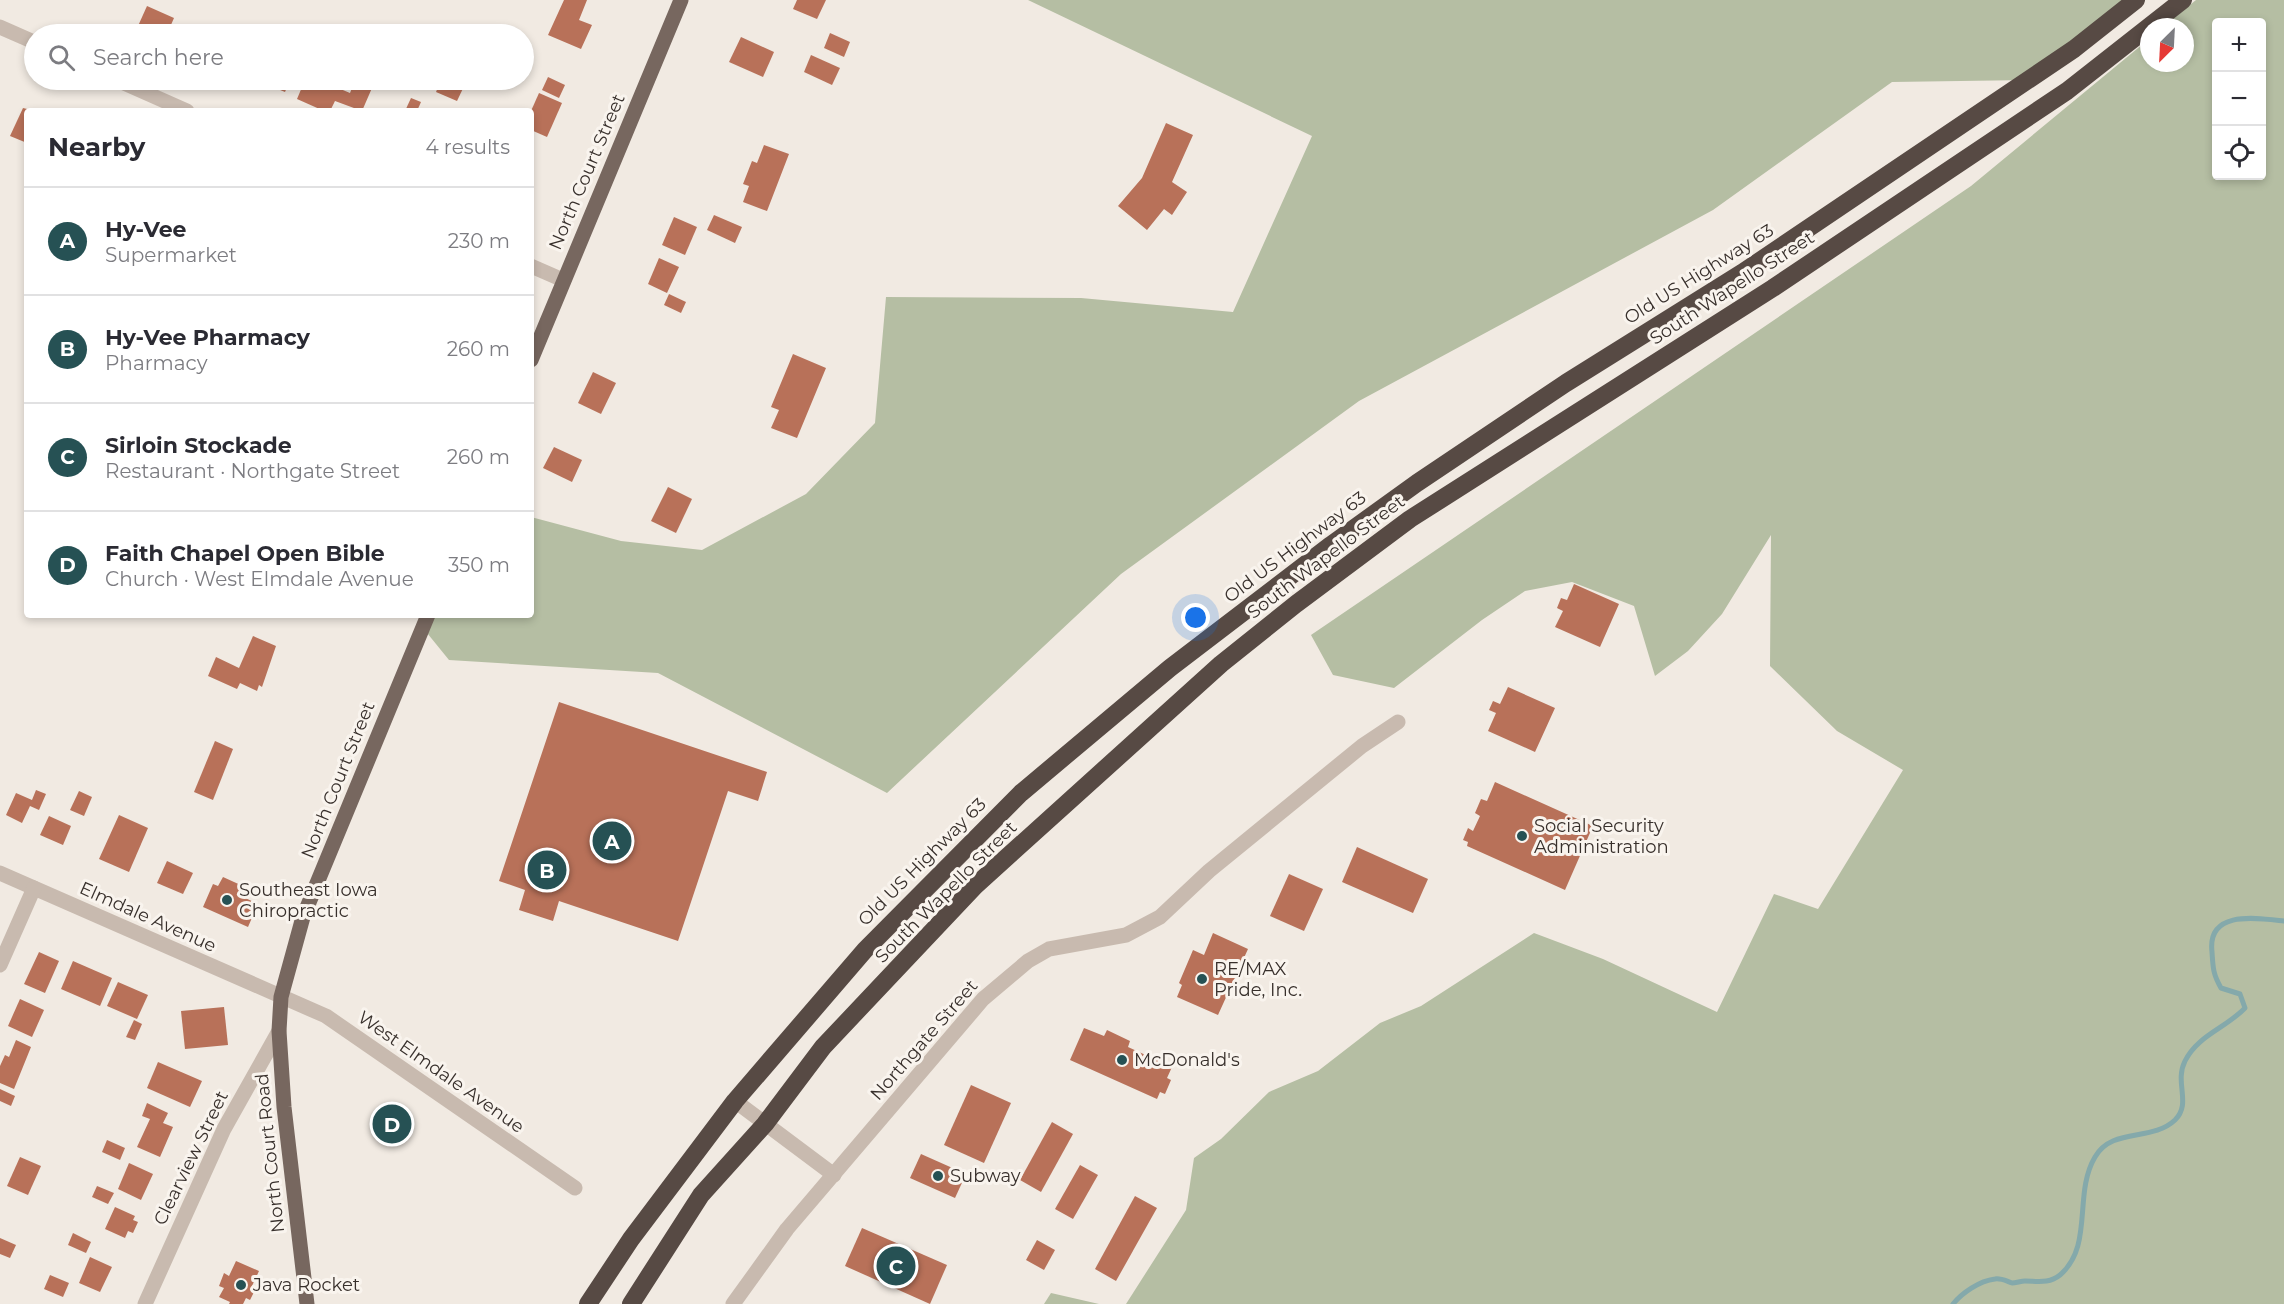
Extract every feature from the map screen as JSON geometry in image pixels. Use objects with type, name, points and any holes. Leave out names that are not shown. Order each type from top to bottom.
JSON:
[{"type":"highway","name":"Old US Highway 63","points":[[588,1304],[631,1239],[735,1101],[865,950],[1021,793],[1170,668],[1331,544],[1427,476],[1566,383],[1752,267],[2074,49],[2136,0]]},
{"type":"highway","name":"South Wapello Street","points":[[631,1304],[701,1195],[765,1124],[823,1047],[975,886],[1221,663],[1296,603],[1410,519],[1773,288],[2067,91],[2183,0]]},
{"type":"main road","name":"North Court Street","points":[[534,352],[681,0]]},
{"type":"main road","name":"North Court Street","points":[[281,997],[303,916],[427,618]]},
{"type":"main road","name":"North Court Road","points":[[281,997],[279,1031],[289,1164],[307,1304]]},
{"type":"street","points":[[0,27],[24,38]]},
{"type":"street","points":[[140,90],[180,108]]},
{"type":"street","points":[[534,267],[563,280]]},
{"type":"street","name":"Northgate Street","points":[[733,1304],[787,1229],[983,999],[1028,961],[1049,949],[1126,935],[1160,917],[1244,843],[1362,746],[1398,722]]},
{"type":"street","name":"Elmdale Avenue","points":[[0,873],[281,997]]},
{"type":"street","points":[[0,964],[34,888]]},
{"type":"street","name":"West Elmdale Avenue","points":[[281,997],[326,1016],[575,1188]]},
{"type":"street","name":"Clearview Street","points":[[145,1304],[224,1129],[279,1031]]},
{"type":"street","points":[[735,1101],[834,1174]]},
{"type":"green space","points":[[1028,0],[2136,0],[2029,80],[1892,82],[1713,210],[1359,401],[1121,574],[887,793],[658,673],[449,660],[423,628],[427,618],[534,618],[534,518],[621,541],[702,550],[806,494],[875,423],[886,297],[1081,298],[1233,312],[1312,136]]},
{"type":"green space","points":[[2196,0],[2284,0],[2284,1304],[1126,1304],[1186,1210],[1194,1158],[1221,1139],[1269,1092],[1318,1071],[1380,1023],[1421,1006],[1534,933],[1603,959],[1717,1012],[1774,894],[1818,909],[1903,770],[1837,731],[1770,666],[1771,535],[1722,614],[1688,651],[1655,676],[1634,606],[1572,582],[1525,591],[1482,620],[1394,688],[1333,675],[1311,635],[1971,186],[2140,46],[2140,72],[2194,72],[2194,18],[2174,18]]},
{"type":"green space","points":[[1051,1293],[1099,1304],[1044,1304]]},
{"type":"building","points":[[564,0],[587,0],[579,20],[592,25],[581,49],[548,35]]},
{"type":"building","points":[[797,0],[826,0],[817,19],[793,9]]},
{"type":"building","points":[[147,6],[174,18],[171,24],[139,24]]},
{"type":"building","points":[[830,33],[850,42],[844,57],[824,48]]},
{"type":"building","points":[[741,37],[774,52],[763,77],[729,62]]},
{"type":"building","points":[[811,55],[840,68],[832,85],[804,72]]},
{"type":"building","points":[[548,77],[565,85],[559,98],[542,90]]},
{"type":"building","points":[[301,90],[343,90],[350,93],[351,90],[371,90],[363,108],[354,108],[335,101],[332,108],[317,108],[297,99]]},
{"type":"building","points":[[437,90],[462,90],[457,101],[436,92]]},
{"type":"building","points":[[539,93],[562,103],[547,137],[534,131],[532,108]]},
{"type":"building","points":[[411,98],[421,102],[418,108],[406,108]]},
{"type":"building","points":[[23,108],[24,108],[24,142],[10,136]]},
{"type":"building","points":[[1166,123],[1193,135],[1172,182],[1187,192],[1172,215],[1164,209],[1147,230],[1118,206],[1142,178]]},
{"type":"building","points":[[764,145],[789,154],[767,211],[743,202],[749,186],[743,184],[752,161],[757,163]]},
{"type":"building","points":[[714,215],[742,227],[735,243],[707,230]]},
{"type":"building","points":[[674,217],[697,227],[685,255],[662,245]]},
{"type":"building","points":[[659,258],[679,267],[667,293],[648,284]]},
{"type":"building","points":[[669,294],[686,302],[681,313],[664,305]]},
{"type":"building","points":[[793,354],[826,368],[797,438],[771,428],[779,410],[771,407]]},
{"type":"building","points":[[593,372],[616,383],[601,414],[578,403]]},
{"type":"building","points":[[554,447],[582,460],[572,482],[543,468]]},
{"type":"building","points":[[668,487],[692,499],[676,533],[651,521]]},
{"type":"building","points":[[1574,584],[1619,604],[1600,647],[1555,627],[1563,611],[1557,608],[1561,598],[1567,600]]},
{"type":"building","points":[[253,636],[276,646],[262,687],[259,685],[257,691],[240,683],[237,689],[208,676],[216,657],[239,668]]},
{"type":"building","points":[[1508,687],[1555,708],[1535,752],[1488,731],[1496,713],[1489,710],[1493,701],[1500,704]]},
{"type":"building","points":[[559,702],[767,772],[758,801],[728,791],[678,941],[559,901],[553,921],[519,910],[525,890],[499,881]]},
{"type":"building","points":[[215,741],[233,749],[213,800],[194,792]]},
{"type":"building","points":[[1495,782],[1593,826],[1565,890],[1467,846],[1468,842],[1463,840],[1468,828],[1473,831],[1480,816],[1475,813],[1481,799],[1487,801]]},
{"type":"building","points":[[36,790],[46,794],[39,810],[30,806],[22,823],[6,815],[16,793],[32,800]]},
{"type":"building","points":[[79,791],[92,797],[84,816],[70,810]]},
{"type":"building","points":[[119,815],[148,828],[129,872],[99,859]]},
{"type":"building","points":[[49,816],[71,826],[63,845],[40,835]]},
{"type":"building","points":[[1357,847],[1428,879],[1413,913],[1342,882]]},
{"type":"building","points":[[167,861],[193,873],[183,894],[157,883]]},
{"type":"building","points":[[1289,874],[1323,889],[1304,931],[1270,916]]},
{"type":"building","name":"Southeast Iowa Chiropractic","points":[[223,877],[245,887],[241,896],[258,904],[248,927],[203,907],[213,884],[218,886]]},
{"type":"building","points":[[1213,933],[1248,949],[1218,1015],[1177,997],[1182,985],[1179,983],[1193,950],[1204,955]]},
{"type":"building","points":[[39,952],[59,961],[45,993],[24,984]]},
{"type":"building","points":[[73,961],[112,978],[100,1006],[61,989]]},
{"type":"building","points":[[118,982],[148,995],[137,1019],[107,1006]]},
{"type":"building","points":[[20,999],[44,1010],[32,1037],[8,1026]]},
{"type":"building","points":[[224,1007],[228,1045],[185,1049],[181,1011]]},
{"type":"building","points":[[134,1020],[142,1024],[135,1040],[126,1037]]},
{"type":"building","points":[[1084,1028],[1104,1036],[1107,1030],[1130,1041],[1128,1047],[1172,1067],[1167,1078],[1171,1080],[1165,1094],[1160,1092],[1157,1099],[1070,1060]]},
{"type":"building","points":[[16,1040],[31,1047],[14,1089],[0,1083],[0,1066],[5,1055],[9,1057]]},
{"type":"building","points":[[158,1062],[202,1081],[190,1107],[147,1088]]},
{"type":"building","points":[[971,1085],[1011,1103],[984,1163],[944,1145]]},
{"type":"building","points":[[0,1089],[15,1096],[11,1106],[0,1101]]},
{"type":"building","points":[[147,1103],[168,1113],[163,1123],[173,1127],[160,1157],[137,1147],[150,1119],[142,1116]]},
{"type":"building","points":[[1052,1122],[1073,1134],[1041,1192],[1020,1180]]},
{"type":"building","points":[[107,1140],[125,1148],[120,1160],[102,1152]]},
{"type":"building","name":"Subway","points":[[921,1154],[966,1174],[955,1198],[910,1178]]},
{"type":"building","points":[[20,1157],[41,1166],[28,1195],[7,1186]]},
{"type":"building","points":[[129,1163],[153,1174],[141,1200],[118,1189]]},
{"type":"building","points":[[1080,1165],[1098,1175],[1073,1219],[1055,1209]]},
{"type":"building","points":[[97,1186],[114,1193],[108,1204],[92,1197]]},
{"type":"building","points":[[1135,1196],[1157,1208],[1116,1281],[1095,1269]]},
{"type":"building","points":[[115,1207],[135,1216],[133,1220],[138,1222],[133,1233],[128,1231],[125,1238],[105,1229]]},
{"type":"building","points":[[862,1228],[947,1265],[930,1304],[845,1266]]},
{"type":"building","points":[[73,1233],[91,1242],[86,1253],[68,1245]]},
{"type":"building","points":[[0,1238],[16,1245],[10,1258],[0,1254]]},
{"type":"building","points":[[1037,1240],[1055,1250],[1044,1270],[1026,1260]]},
{"type":"building","points":[[90,1257],[112,1267],[100,1292],[79,1283]]},
{"type":"building","points":[[236,1261],[259,1271],[252,1286],[256,1288],[250,1300],[246,1298],[243,1304],[229,1304],[230,1302],[219,1297],[224,1288],[219,1286],[224,1273],[229,1276]]},
{"type":"building","points":[[50,1275],[69,1283],[63,1297],[44,1289]]},
{"type":"waterway","points":[[1953,1304],[1966,1292],[1989,1280],[1997,1279],[2012,1283],[2047,1281],[2060,1275],[2077,1250],[2085,1187],[2095,1157],[2111,1142],[2155,1131],[2175,1120],[2182,1107],[2181,1077],[2185,1061],[2197,1045],[2245,1008],[2240,994],[2221,988],[2215,975],[2212,958],[2213,938],[2217,929],[2225,923],[2248,918],[2284,921]]},
{"type":"place","name":"Social Security Administration","points":[[1522,836]]},
{"type":"place","name":"Hy-Vee","points":[[612,841]]},
{"type":"place","name":"Hy-Vee Pharmacy","points":[[547,870]]},
{"type":"place","name":"Southeast Iowa Chiropractic","points":[[227,900]]},
{"type":"place","name":"RE/MAX Pride, Inc.","points":[[1202,979]]},
{"type":"place","name":"McDonald's","points":[[1122,1060]]},
{"type":"place","name":"Faith Chapel Open Bible","points":[[392,1124]]},
{"type":"place","name":"Subway","points":[[938,1176]]},
{"type":"place","name":"Sirloin Stockade","points":[[896,1266]]},
{"type":"place","name":"Java Rocket","points":[[241,1285]]}]
